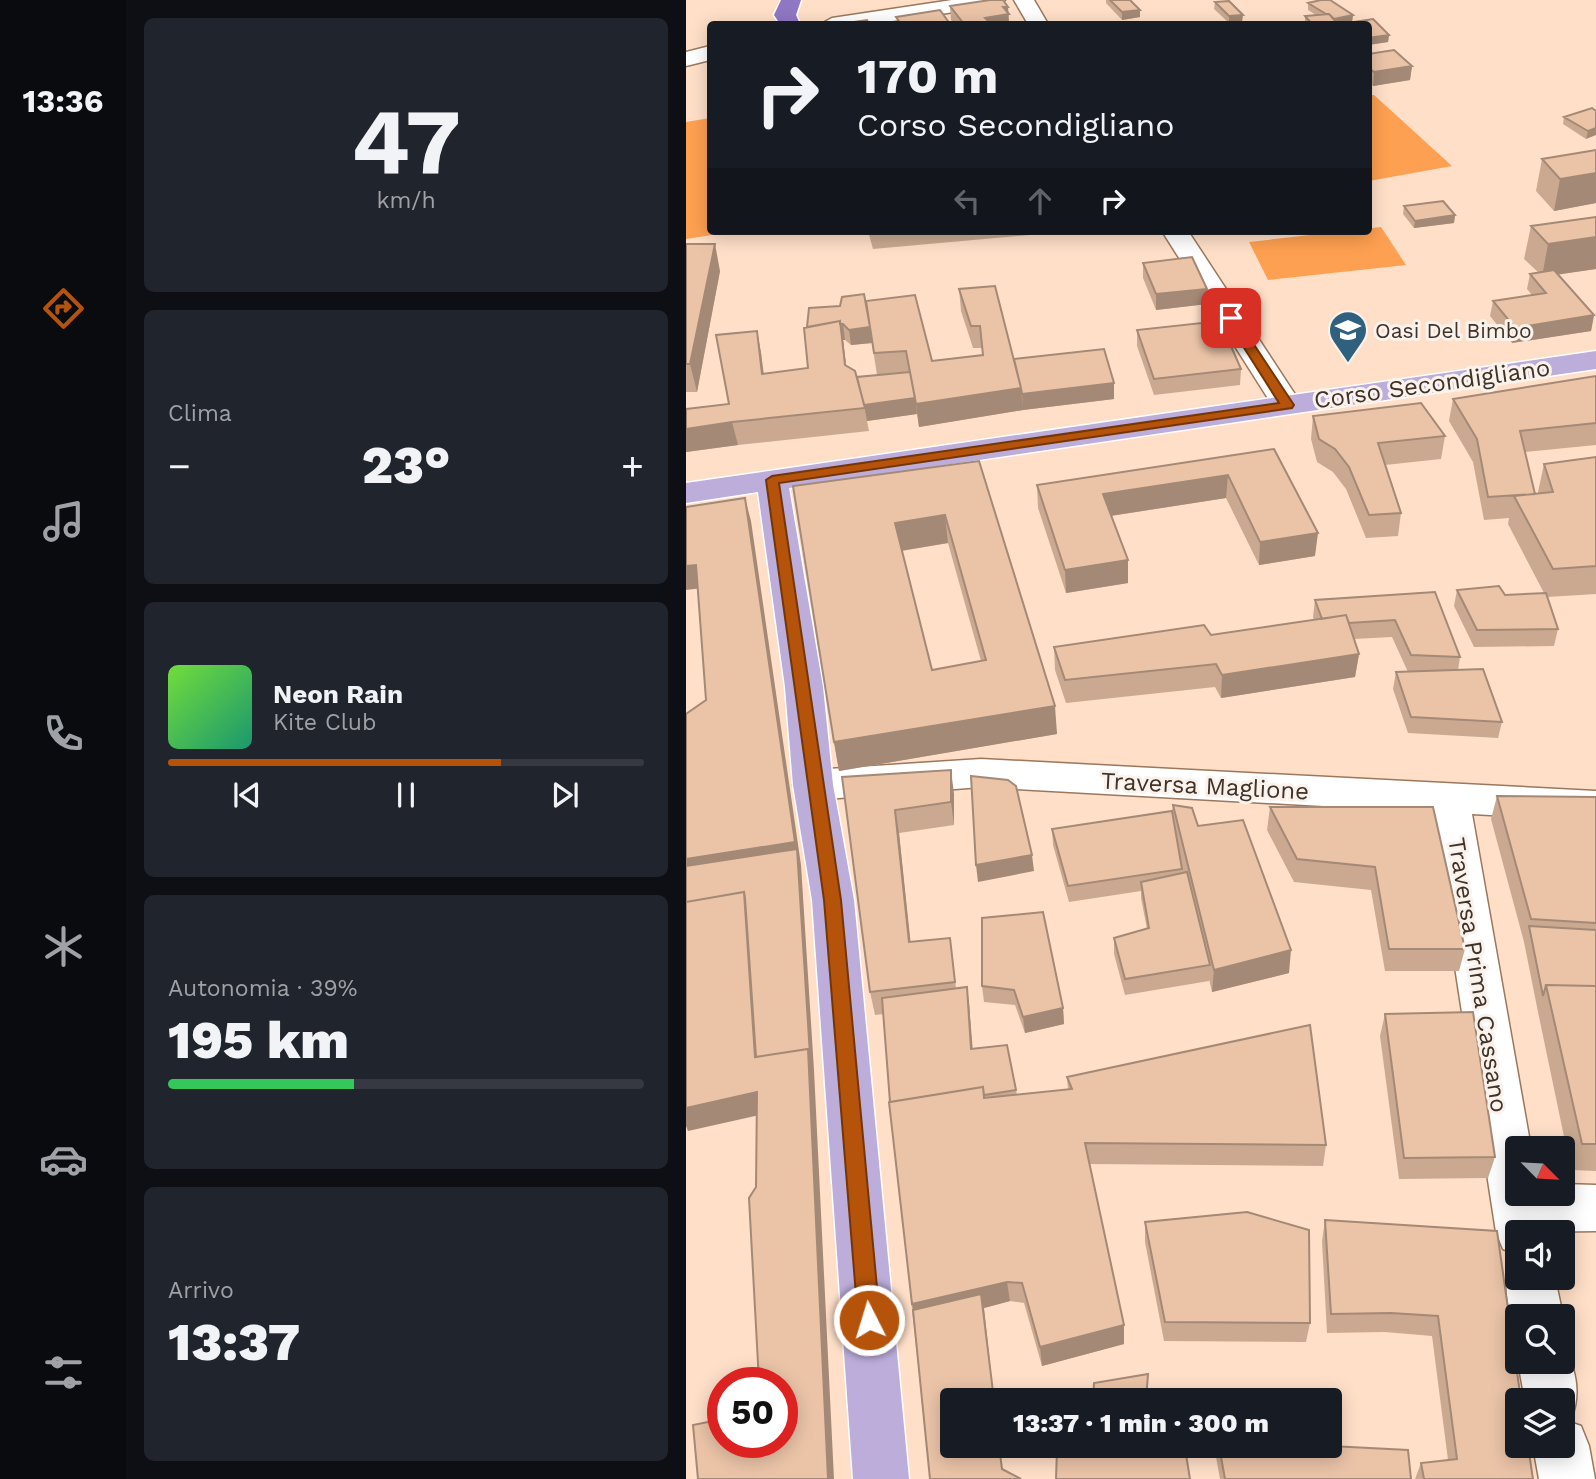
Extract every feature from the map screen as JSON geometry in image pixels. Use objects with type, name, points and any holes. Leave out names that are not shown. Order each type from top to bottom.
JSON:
[{"type":"highway","points":[[788,21],[785,15],[791,0]]},
{"type":"main road","name":"Corso Secondigliano","points":[[686,493],[1596,360]]},
{"type":"main road","points":[[772,480],[804,687],[814,785],[834,913],[881,1479]]},
{"type":"street","points":[[852,21],[995,0]]},
{"type":"street","points":[[1024,0],[1036,21]]},
{"type":"street","points":[[686,48],[707,43]]},
{"type":"street","points":[[686,59],[707,54]]},
{"type":"street","points":[[1178,235],[1287,405]]},
{"type":"street","name":"Traversa Maglione","points":[[814,785],[981,773],[1596,806]]},
{"type":"street","name":"Traversa Prima Cassano","points":[[1449,800],[1519,1219]]},
{"type":"street","points":[[1519,1219],[1596,1208]]},
{"type":"street","points":[[1563,1458],[1567,1479]]},
{"type":"shaded area","points":[[1372,95],[1374,95],[1452,166],[1372,180]]},
{"type":"shaded area","points":[[707,118],[707,235],[712,235],[686,239],[686,122]]},
{"type":"shaded area","points":[[1381,227],[1406,265],[1268,280],[1249,242],[1311,235],[1372,235],[1372,228]]},
{"type":"building","points":[[1003,0],[1008,7],[1003,7],[1009,14],[985,18],[988,21],[962,21],[950,6]]},
{"type":"building","points":[[1110,0],[1130,0],[1140,10],[1122,12]]},
{"type":"building","points":[[1330,0],[1353,15],[1334,19],[1308,3]]},
{"type":"building","points":[[1229,1],[1243,15],[1229,16],[1215,2]]},
{"type":"building","points":[[940,10],[948,21],[899,21],[896,17]]},
{"type":"building","points":[[1329,14],[1335,21],[1309,21],[1305,16]]},
{"type":"building","points":[[1373,19],[1389,35],[1372,37],[1372,21],[1360,21]]},
{"type":"building","points":[[1394,50],[1412,66],[1374,72],[1372,53]]},
{"type":"building","points":[[1592,108],[1596,111],[1596,128],[1588,131],[1564,117]]},
{"type":"building","points":[[1596,150],[1596,173],[1560,179],[1542,159]]},
{"type":"building","points":[[1443,201],[1455,215],[1415,221],[1404,206]]},
{"type":"building","points":[[1596,217],[1596,237],[1548,244],[1531,226]]},
{"type":"building","points":[[686,244],[715,244],[690,364],[686,364]]},
{"type":"building","points":[[1192,257],[1207,289],[1156,294],[1143,263]]},
{"type":"building","points":[[1554,270],[1594,315],[1515,328],[1493,301],[1546,293],[1530,274]]},
{"type":"building","points":[[995,286],[1021,388],[916,404],[906,351],[874,353],[866,301],[915,295],[932,361],[983,355],[980,326],[971,326],[959,289]]},
{"type":"building","points":[[864,294],[870,327],[849,330],[840,324],[840,321],[807,327],[809,308],[840,306],[842,297]]},
{"type":"building","points":[[840,321],[845,365],[855,371],[865,408],[686,429],[686,409],[729,404],[716,335],[757,331],[762,374],[808,368],[804,328]]},
{"type":"building","points":[[1220,321],[1241,369],[1154,379],[1137,330]]},
{"type":"building","points":[[1104,349],[1114,383],[1022,394],[1014,359]]},
{"type":"building","points":[[910,372],[915,398],[864,405],[857,377]]},
{"type":"building","points":[[1596,376],[1596,423],[1520,431],[1535,494],[1488,497],[1477,439],[1453,399]]},
{"type":"building","points":[[1421,403],[1445,436],[1378,443],[1401,513],[1369,515],[1349,467],[1335,449],[1319,439],[1313,416]]},
{"type":"building","points":[[1274,449],[1318,533],[1260,542],[1228,475],[1103,494],[1128,560],[1065,570],[1037,485]]},
{"type":"building","points":[[1596,457],[1596,566],[1553,569],[1514,496],[1553,492],[1544,464]]},
{"type":"building","points":[[979,461],[1055,706],[834,742],[793,486]],"holes":[[[945,515],[986,660],[932,670],[895,523]]]},
{"type":"building","points":[[745,498],[795,842],[686,859],[686,714],[706,700],[696,565],[686,566],[686,507]]},
{"type":"building","points":[[1499,586],[1505,595],[1546,593],[1558,629],[1477,630],[1457,590]]},
{"type":"building","points":[[1435,592],[1460,657],[1411,655],[1395,620],[1349,623],[1346,615],[1322,619],[1315,600]]},
{"type":"building","points":[[1346,615],[1359,654],[1222,675],[1216,664],[1065,680],[1054,647],[1204,625],[1211,635]]},
{"type":"building","points":[[1483,669],[1502,722],[1411,717],[1396,672]]},
{"type":"building","points":[[951,770],[951,802],[895,810],[909,942],[950,938],[955,982],[870,992],[842,777]]},
{"type":"building","points":[[971,776],[1008,780],[1016,786],[1032,855],[976,865]]},
{"type":"building","points":[[1497,796],[1596,797],[1596,923],[1531,919]]},
{"type":"building","points":[[1173,805],[1192,808],[1198,826],[1243,820],[1291,950],[1214,970]]},
{"type":"building","points":[[1270,807],[1433,807],[1465,949],[1389,949],[1375,867],[1297,859]]},
{"type":"building","points":[[1172,811],[1182,869],[1068,886],[1052,829]]},
{"type":"building","points":[[797,849],[810,1055],[808,1049],[756,1057],[744,892],[686,902],[686,866]]},
{"type":"building","points":[[1187,872],[1210,965],[1125,979],[1114,938],[1149,928],[1141,882]]},
{"type":"building","points":[[744,892],[755,1057],[808,1049],[828,1479],[698,1479],[693,1425],[707,1422],[707,1458],[798,1458],[798,1367],[758,1367],[749,1198],[756,1187],[757,1092],[686,1108],[686,902]]},
{"type":"building","points":[[1043,912],[1063,1008],[1023,1017],[1014,990],[982,986],[982,918]]},
{"type":"building","points":[[1529,926],[1596,930],[1596,986],[1546,985],[1543,996]]},
{"type":"building","points":[[1546,985],[1596,986],[1596,1144],[1582,1144]]},
{"type":"building","points":[[967,987],[971,1049],[1007,1045],[1016,1090],[984,1095],[983,1087],[890,1102],[882,998]]},
{"type":"building","points":[[1473,1012],[1495,1157],[1404,1158],[1385,1014]]},
{"type":"building","points":[[1310,1025],[1326,1145],[1085,1143],[1124,1325],[1040,1347],[1022,1283],[1007,1282],[912,1304],[889,1102],[983,1087],[984,1098],[1072,1089],[1067,1077]]},
{"type":"building","points":[[1247,1212],[1309,1230],[1310,1323],[1165,1322],[1145,1222]]},
{"type":"building","points":[[1325,1220],[1497,1231],[1507,1304],[1505,1304],[1505,1374],[1517,1374],[1519,1388],[1505,1388],[1505,1458],[1530,1458],[1533,1479],[1424,1479],[1421,1463],[1457,1459],[1438,1316],[1391,1313],[1331,1314]]},
{"type":"building","points":[[981,1294],[993,1388],[940,1388],[940,1458],[1001,1458],[1002,1469],[1021,1479],[930,1479],[913,1310]]},
{"type":"building","points":[[1148,1374],[1147,1388],[1094,1388],[1094,1383]]},
{"type":"building","points":[[1342,1447],[1408,1450],[1411,1479],[1225,1479],[1221,1458],[1342,1458]]},
{"type":"building","points":[[1057,1458],[1187,1458],[1190,1479],[1056,1479]]},
{"type":"place","name":"Oasi Del Bimbo","points":[[1348,364]]},
{"type":"route","points":[[869,1320],[833,900],[814,785],[804,687],[772,480],[1287,405],[1231,318]]}]
